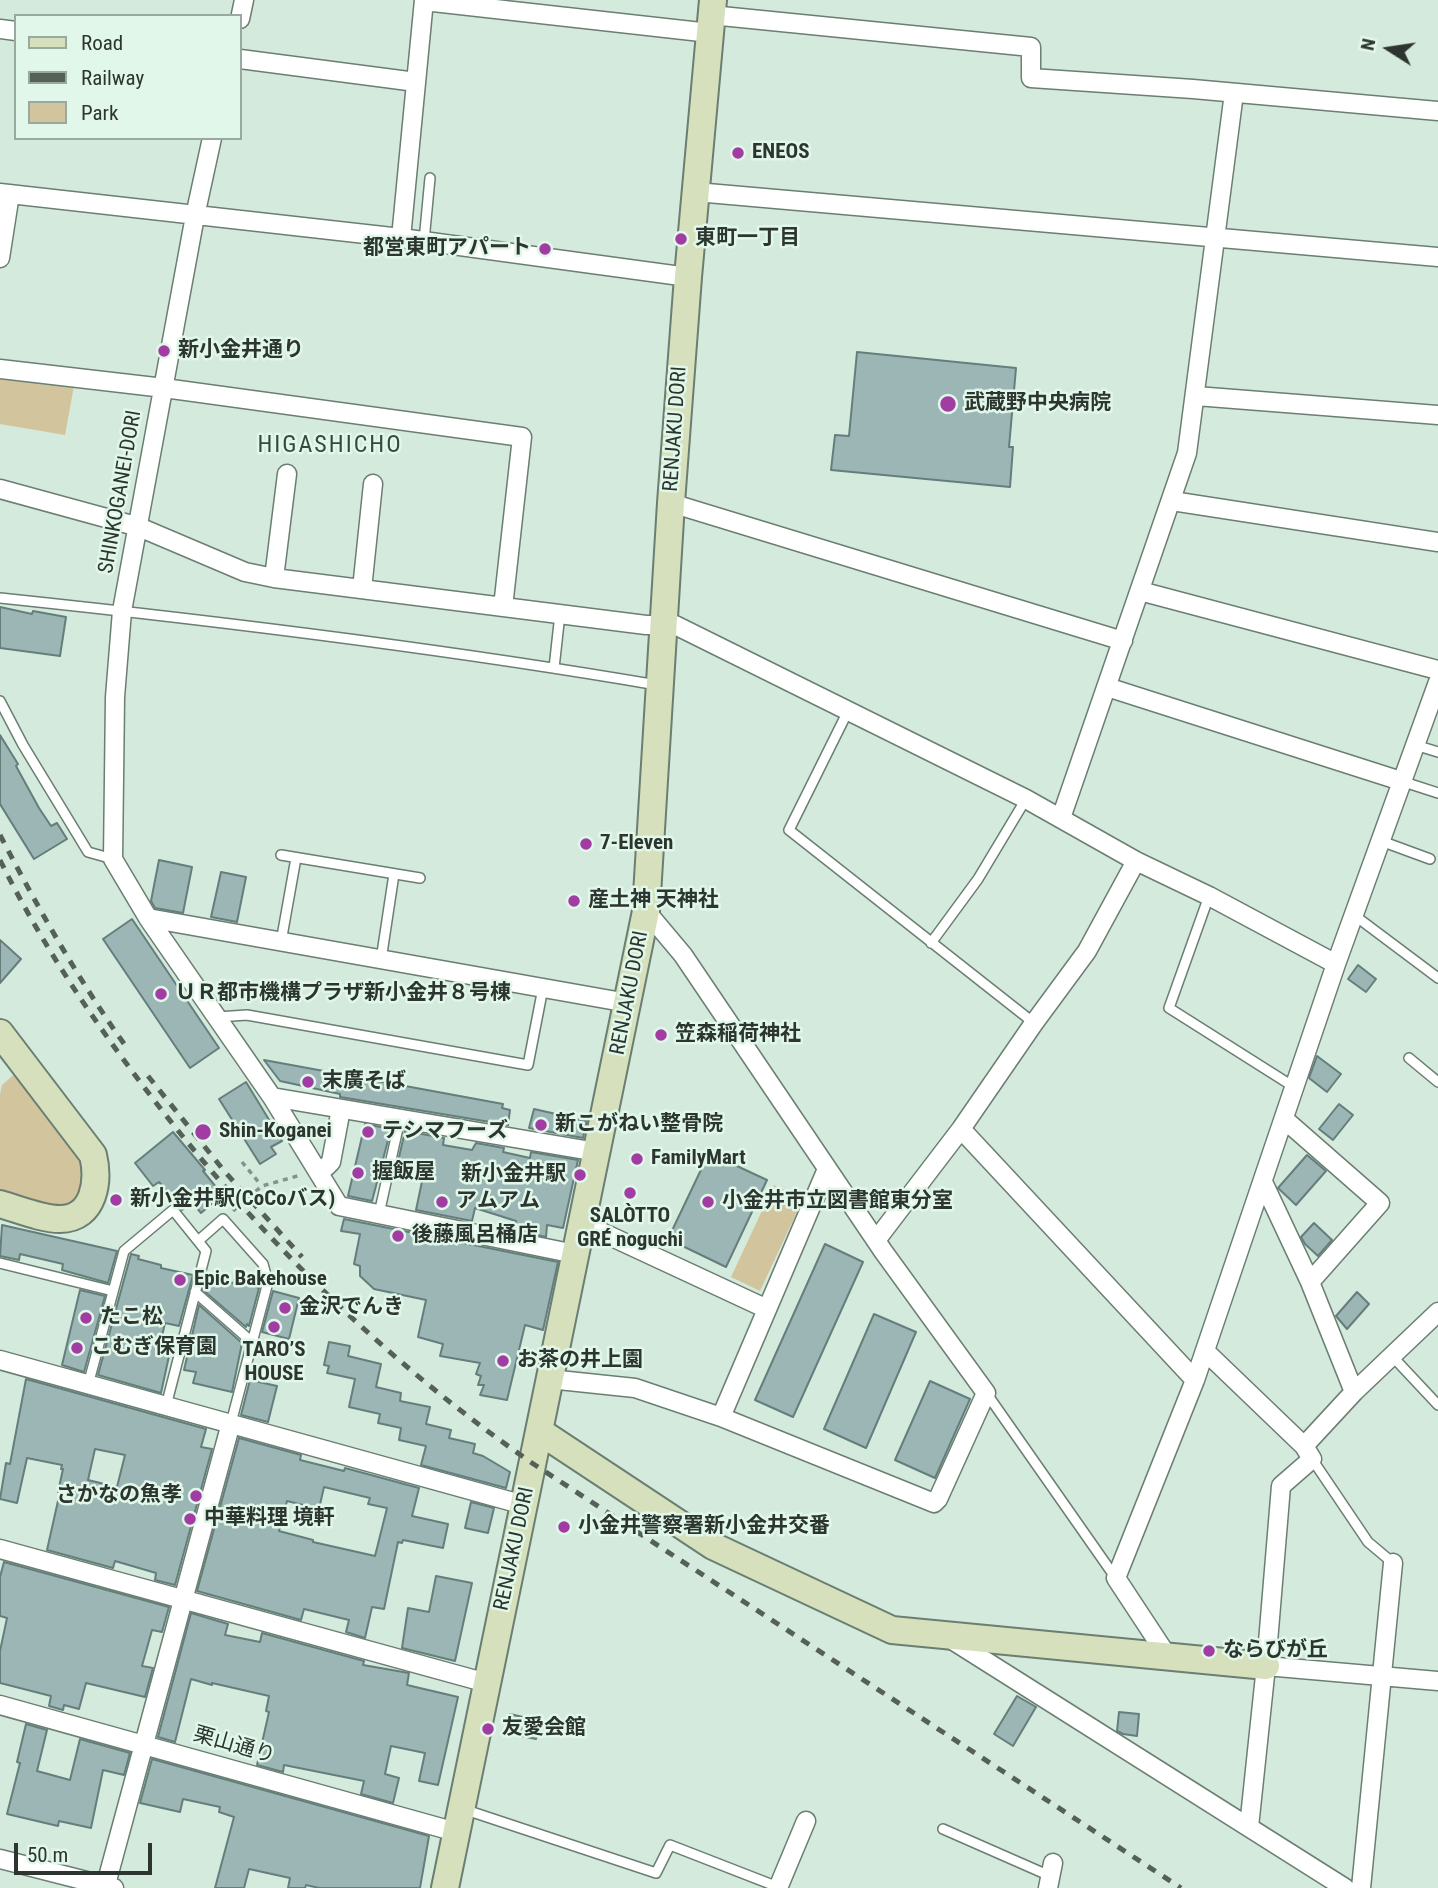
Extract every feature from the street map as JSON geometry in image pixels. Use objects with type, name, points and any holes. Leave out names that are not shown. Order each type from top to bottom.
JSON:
[{"type":"main road","name":"RENJAKU DORI","points":[[445,1888],[646,911],[662,625],[711,16]]},
{"type":"main road","points":[[0,1033],[93,1155],[97,1173],[94,1193],[87,1206],[80,1214],[71,1218],[58,1220],[0,1204]]},
{"type":"main road","points":[[539,1431],[713,1546],[892,1630],[1266,1666]]},
{"type":"street","points":[[401,238],[424,1],[711,16],[1031,47],[1031,78],[1438,111]]},
{"type":"street","points":[[242,59],[416,82]]},
{"type":"street","points":[[1061,818],[1187,453],[1234,93]]},
{"type":"street","name":"SHINKOGANEI-DORI","points":[[113,859],[115,697],[122,611],[212,140]]},
{"type":"street","points":[[696,192],[1438,257]]},
{"type":"street","points":[[0,258],[5,194],[401,238],[688,277]]},
{"type":"street","points":[[0,369],[164,388],[522,437],[503,607]]},
{"type":"street","points":[[1196,396],[1438,415]]},
{"type":"street","points":[[274,578],[287,474]]},
{"type":"street","points":[[362,589],[373,484]]},
{"type":"street","points":[[0,489],[139,527],[246,572],[274,578],[560,614],[675,625],[695,632],[1026,799],[1136,861],[1209,896],[1336,964]]},
{"type":"street","points":[[1172,501],[1438,542]]},
{"type":"street","points":[[671,502],[1123,641]]},
{"type":"street","points":[[1140,591],[1438,670]]},
{"type":"street","points":[[1168,1657],[1116,1578],[1195,1380],[1336,964],[1438,682]]},
{"type":"street","points":[[1107,687],[1401,781]]},
{"type":"street","points":[[113,859],[148,918],[272,1097],[339,1206],[575,1254]]},
{"type":"street","points":[[877,1239],[961,1129],[1087,951],[1136,861]]},
{"type":"street","points":[[549,1379],[635,1388],[721,1417],[934,1503],[939,1499],[986,1393],[827,1169],[683,955],[646,911]]},
{"type":"street","points":[[148,918],[628,1003]]},
{"type":"street","points":[[272,1097],[597,1152]]},
{"type":"street","points":[[317,1170],[331,1162],[341,1109]]},
{"type":"street","points":[[1284,1119],[1380,1203],[1310,1282]]},
{"type":"street","points":[[961,1129],[1195,1380]]},
{"type":"street","points":[[721,1417],[827,1169]]},
{"type":"street","points":[[1263,1182],[1310,1282],[1354,1392]]},
{"type":"street","points":[[582,1223],[767,1309]]},
{"type":"street","points":[[1249,1827],[1281,1486],[1354,1392],[1438,1312]]},
{"type":"street","points":[[1205,1351],[1308,1452]]},
{"type":"street","points":[[0,1360],[524,1505]]},
{"type":"street","points":[[0,1859],[108,1887],[142,1744],[232,1423]]},
{"type":"street","points":[[0,1549],[487,1683]]},
{"type":"street","points":[[1362,1888],[1394,1563]]},
{"type":"street","points":[[947,1636],[1345,1888]]},
{"type":"street","points":[[1266,1666],[1438,1681]]},
{"type":"street","name":"栗山通り","points":[[0,1705],[142,1744],[458,1820]]},
{"type":"street","points":[[778,1888],[806,1821]]},
{"type":"lane","points":[[424,241],[430,178]]},
{"type":"lane","points":[[0,598],[122,611],[554,668],[659,685]]},
{"type":"lane","points":[[554,668],[560,614]]},
{"type":"lane","points":[[0,701],[23,745],[88,852],[113,859]]},
{"type":"lane","points":[[848,711],[789,830],[1034,1023]]},
{"type":"lane","points":[[1415,745],[1438,752]]},
{"type":"lane","points":[[1401,781],[1438,793]]},
{"type":"lane","points":[[931,943],[978,879],[1026,799]]},
{"type":"lane","points":[[1381,841],[1430,859]]},
{"type":"lane","points":[[281,855],[420,878]]},
{"type":"lane","points":[[282,942],[296,858]]},
{"type":"lane","points":[[381,960],[394,874]]},
{"type":"lane","points":[[1209,896],[1169,1008],[1294,1087]]},
{"type":"lane","points":[[1354,915],[1438,978]]},
{"type":"lane","points":[[217,1017],[247,1014],[528,1065],[543,988]]},
{"type":"lane","points":[[1409,1058],[1438,1082]]},
{"type":"lane","points":[[379,1214],[400,1119]]},
{"type":"lane","points":[[88,1385],[124,1251],[173,1210],[206,1251],[166,1406]]},
{"type":"lane","points":[[198,1241],[223,1219],[263,1264],[268,1282],[232,1423]]},
{"type":"lane","points":[[0,1264],[113,1291]]},
{"type":"lane","points":[[195,1292],[252,1342]]},
{"type":"lane","points":[[1393,1357],[1438,1405]]},
{"type":"lane","points":[[986,1393],[1116,1578]]},
{"type":"lane","points":[[1308,1452],[1368,1542],[1394,1563]]},
{"type":"lane","points":[[458,1820],[656,1873],[670,1845],[778,1888]]},
{"type":"lane","points":[[943,1829],[1050,1876]]},
{"type":"path","points":[[243,1162],[262,1186]]},
{"type":"path","points":[[223,1219],[262,1186],[317,1170]]},
{"type":"green space","points":[[0,377],[74,386],[65,435],[0,424]]},
{"type":"green space","points":[[18,1071],[83,1167],[81,1185],[75,1197],[66,1204],[43,1205],[0,1194],[0,1094],[2,1085]]},
{"type":"green space","points":[[774,1185],[803,1199],[760,1291],[731,1277]]},
{"type":"building","points":[[857,352],[1016,368],[1009,447],[1013,447],[1010,487],[831,470],[835,435],[849,436]]},
{"type":"building","points":[[0,607],[32,614],[33,611],[66,617],[60,656],[0,648]]},
{"type":"building","points":[[0,735],[18,764],[16,766],[39,808],[51,826],[57,823],[67,839],[34,859],[0,804]]},
{"type":"building","points":[[159,860],[192,867],[183,913],[155,908],[151,901]]},
{"type":"building","points":[[221,872],[246,877],[237,922],[211,917]]},
{"type":"building","name":"ＵＲ都市機構プラザ新小金井８号棟","points":[[132,919],[219,1048],[190,1068],[103,939]]},
{"type":"building","points":[[0,940],[21,959],[0,983]]},
{"type":"building","points":[[1358,965],[1376,979],[1366,992],[1348,979]]},
{"type":"building","points":[[1317,1056],[1341,1074],[1327,1092],[1309,1078]]},
{"type":"building","points":[[264,1060],[503,1104],[502,1108],[510,1110],[508,1125],[340,1097],[340,1094],[280,1081]]},
{"type":"building","points":[[246,1082],[282,1141],[271,1147],[276,1154],[260,1164],[219,1099]]},
{"type":"building","points":[[1339,1104],[1353,1115],[1333,1140],[1319,1129]]},
{"type":"building","points":[[534,1109],[587,1121],[583,1138],[529,1128]]},
{"type":"building","points":[[365,1124],[391,1129],[372,1201],[348,1196]]},
{"type":"building","points":[[405,1131],[444,1138],[443,1145],[472,1150],[476,1143],[504,1148],[503,1152],[530,1158],[531,1152],[578,1160],[563,1228],[547,1225],[546,1237],[515,1230],[516,1221],[475,1208],[472,1221],[416,1210],[424,1172],[397,1166]]},
{"type":"building","points":[[173,1132],[216,1187],[208,1194],[214,1202],[201,1213],[192,1202],[182,1210],[159,1182],[153,1186],[135,1163]]},
{"type":"building","points":[[709,1153],[767,1180],[726,1267],[668,1239]]},
{"type":"building","points":[[1307,1155],[1326,1171],[1296,1205],[1278,1188]]},
{"type":"building","points":[[344,1219],[558,1262],[543,1330],[525,1325],[507,1400],[480,1395],[484,1385],[478,1385],[481,1376],[476,1374],[480,1363],[440,1356],[443,1344],[418,1337],[426,1300],[374,1289],[360,1276],[360,1266],[354,1264],[360,1234],[341,1231]]},
{"type":"building","points":[[1314,1223],[1332,1240],[1318,1256],[1301,1237]]},
{"type":"building","points":[[2,1225],[117,1251],[108,1283],[62,1270],[63,1264],[20,1254],[19,1260],[0,1256]]},
{"type":"building","points":[[825,1244],[863,1262],[793,1417],[755,1400]]},
{"type":"building","points":[[131,1254],[139,1256],[138,1259],[161,1265],[161,1268],[193,1275],[179,1326],[165,1323],[158,1354],[169,1356],[161,1393],[98,1375]]},
{"type":"building","points":[[206,1278],[234,1283],[234,1279],[257,1284],[256,1287],[259,1288],[249,1326],[247,1324],[246,1327],[203,1290]]},
{"type":"building","points":[[80,1290],[105,1296],[84,1372],[62,1365]]},
{"type":"building","points":[[273,1291],[299,1298],[289,1339],[262,1332]]},
{"type":"building","points":[[1357,1292],[1369,1304],[1347,1329],[1336,1316]]},
{"type":"building","points":[[199,1305],[242,1343],[232,1392],[193,1383],[196,1372],[184,1370]]},
{"type":"building","points":[[874,1314],[916,1332],[866,1448],[824,1429]]},
{"type":"building","points":[[329,1342],[350,1346],[348,1356],[381,1364],[376,1387],[401,1393],[400,1401],[430,1407],[426,1424],[451,1430],[449,1438],[475,1444],[473,1453],[510,1472],[506,1488],[421,1465],[426,1446],[399,1440],[401,1428],[378,1423],[380,1414],[349,1407],[355,1379],[327,1373],[329,1366],[324,1365]]},
{"type":"building","points":[[26,1379],[206,1429],[201,1447],[212,1449],[175,1585],[155,1580],[156,1573],[115,1561],[113,1568],[47,1550],[60,1492],[62,1465],[27,1458],[17,1503],[0,1499],[6,1463],[10,1464]],"holes":[[[95,1449],[125,1455],[117,1487],[88,1480]]]},
{"type":"building","points":[[250,1380],[277,1386],[268,1422],[241,1415]]},
{"type":"building","points":[[930,1381],[970,1399],[935,1478],[895,1460]]},
{"type":"building","points":[[239,1438],[301,1455],[300,1460],[344,1471],[345,1468],[419,1488],[412,1516],[448,1524],[443,1548],[403,1540],[402,1543],[398,1542],[384,1609],[372,1607],[365,1638],[346,1632],[349,1620],[304,1609],[301,1620],[197,1591]],"holes":[[[324,1487],[370,1498],[368,1504],[387,1508],[375,1556],[279,1531],[287,1501],[319,1509]]]},
{"type":"building","points":[[471,1502],[494,1508],[488,1533],[465,1528]]},
{"type":"building","points":[[4,1562],[169,1607],[162,1632],[152,1630],[142,1666],[153,1668],[145,1697],[86,1683],[79,1709],[64,1705],[63,1710],[49,1706],[51,1696],[0,1683],[0,1651],[7,1618],[0,1616],[0,1577]]},
{"type":"building","points":[[436,1576],[472,1583],[455,1661],[402,1648],[408,1608],[429,1612]]},
{"type":"building","points":[[191,1613],[228,1624],[225,1635],[260,1642],[262,1633],[364,1661],[363,1665],[409,1673],[407,1685],[458,1697],[438,1785],[419,1781],[425,1753],[391,1746],[385,1774],[399,1778],[393,1803],[361,1794],[364,1781],[284,1765],[283,1772],[257,1765],[269,1712],[266,1711],[269,1696],[191,1679],[175,1742],[158,1737]]},
{"type":"building","points":[[1017,1696],[1036,1707],[1013,1746],[994,1734]]},
{"type":"building","points":[[1119,1712],[1139,1714],[1137,1736],[1117,1731]]},
{"type":"building","points":[[510,1714],[540,1721],[536,1739],[506,1733]]},
{"type":"building","points":[[26,1724],[47,1730],[37,1771],[70,1780],[80,1739],[130,1753],[124,1775],[103,1770],[91,1828],[59,1821],[58,1826],[7,1814],[20,1763],[17,1762]]},
{"type":"building","points":[[152,1759],[429,1836],[420,1888],[319,1888],[306,1885],[305,1888],[288,1888],[290,1878],[249,1869],[244,1888],[215,1888],[234,1817],[219,1812],[220,1807],[183,1799],[180,1812],[140,1803]]},
{"type":"railway","points":[[0,835],[60,944],[127,1048]]},
{"type":"railway","points":[[0,860],[28,914],[76,992],[172,1123],[265,1231],[365,1330],[474,1421],[532,1463],[1181,1888]]},
{"type":"railway","points":[[148,1076],[225,1172],[302,1257]]},
{"type":"place","name":"ENEOS","points":[[738,153]]},
{"type":"place","name":"東町一丁目","points":[[681,239]]},
{"type":"place","name":"都営東町アパート","points":[[545,249]]},
{"type":"place","name":"新小金井通り","points":[[164,351]]},
{"type":"place","name":"武蔵野中央病院","points":[[948,404]]},
{"type":"place","name":"7-Eleven","points":[[586,844]]},
{"type":"place","name":"産土神 天神社","points":[[574,901]]},
{"type":"place","name":"ＵＲ都市機構プラザ新小金井８号棟","points":[[161,994]]},
{"type":"place","name":"笠森稲荷神社","points":[[661,1035]]},
{"type":"place","name":"末廣そば","points":[[308,1082]]},
{"type":"place","name":"新こがねい整骨院","points":[[541,1125]]},
{"type":"place","name":"Shin-Koganei","points":[[203,1132]]},
{"type":"place","name":"テシマフーズ","points":[[368,1132]]},
{"type":"place","name":"FamilyMart","points":[[637,1159]]},
{"type":"place","name":"握飯屋","points":[[358,1173]]},
{"type":"place","name":"新小金井駅","points":[[580,1175]]},
{"type":"place","name":"SALÒTTO GRÉ noguchi","points":[[630,1193]]},
{"type":"place","name":"新小金井駅(CoCoバス)","points":[[116,1200]]},
{"type":"place","name":"アムアム","points":[[442,1202]]},
{"type":"place","name":"小金井市立図書館東分室","points":[[708,1202]]},
{"type":"place","name":"後藤風呂桶店","points":[[398,1236]]},
{"type":"place","name":"Epic Bakehouse","points":[[180,1280]]},
{"type":"place","name":"金沢でんき","points":[[285,1308]]},
{"type":"place","name":"たこ松","points":[[86,1318]]},
{"type":"place","name":"TARO’S HOUSE","points":[[274,1327]]},
{"type":"place","name":"こむぎ保育園","points":[[77,1348]]},
{"type":"place","name":"お茶の井上園","points":[[503,1361]]},
{"type":"place","name":"さかなの魚孝","points":[[196,1496]]},
{"type":"place","name":"中華料理 境軒","points":[[190,1519]]},
{"type":"place","name":"小金井警察署新小金井交番","points":[[564,1527]]},
{"type":"place","name":"ならびが丘","points":[[1209,1651]]},
{"type":"place","name":"友愛会館","points":[[488,1729]]},
{"type":"district","name":"HIGASHICHO","points":[[330,446]]}]
